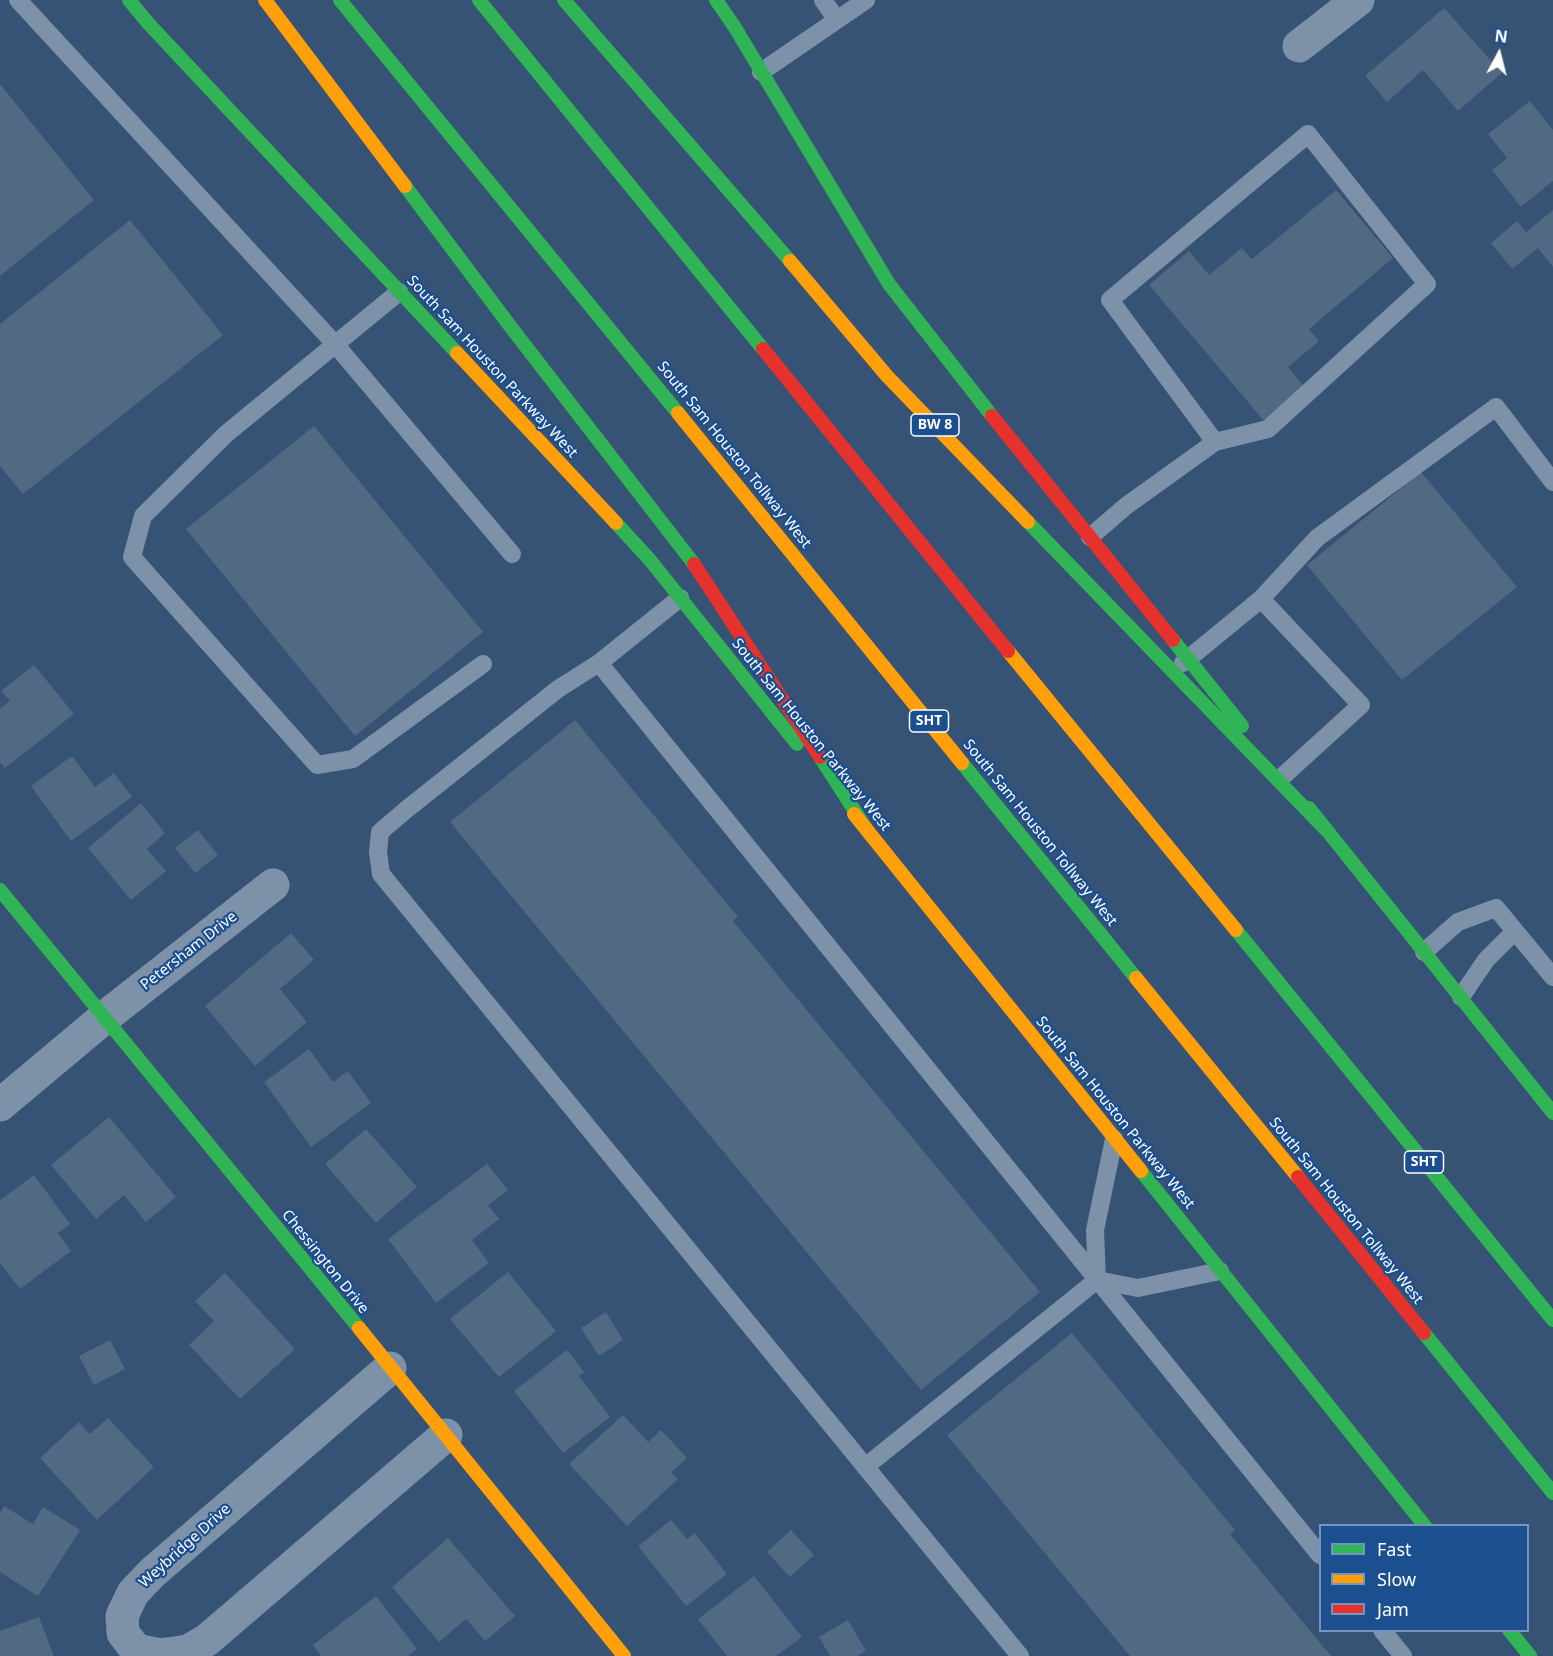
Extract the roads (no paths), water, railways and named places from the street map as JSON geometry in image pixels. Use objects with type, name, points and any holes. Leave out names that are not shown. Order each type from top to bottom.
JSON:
[{"type":"main road","name":"South Sam Houston Parkway West","points":[[129,0],[650,561],[1423,1524]]},
{"type":"main road","points":[[265,0],[510,326],[695,566],[871,836]]},
{"type":"main road","name":"South Sam Houston Tollway West","points":[[340,0],[762,515],[1553,1493]]},
{"type":"main road","name":"SHT","points":[[479,0],[1553,1320]]},
{"type":"main road","name":"BW 8","points":[[564,0],[729,189],[887,376],[1327,831],[1553,1113]]},
{"type":"main road","points":[[716,0],[889,285],[1327,831]]},
{"type":"main road","name":"Chessington Drive","points":[[0,890],[624,1656]]},
{"type":"main road","points":[[1511,1632],[1530,1656]]},
{"type":"street","points":[[1299,46],[1358,0]]},
{"type":"street","name":"Petersham Drive","points":[[0,1105],[105,1017],[273,885]]},
{"type":"street","name":"Weybridge Drive","points":[[390,1368],[160,1565],[133,1593],[122,1616],[123,1633],[136,1650],[160,1655],[189,1651],[207,1640],[446,1435]]},
{"type":"lane","points":[[18,0],[335,345],[512,554]]},
{"type":"lane","points":[[823,0],[837,20]]},
{"type":"lane","points":[[761,72],[866,0]]},
{"type":"lane","points":[[1090,537],[1126,506],[1215,442],[1268,429],[1427,285],[1308,134],[1110,300],[1215,442]]},
{"type":"lane","points":[[399,292],[226,434],[143,516],[132,556],[317,765],[353,759],[483,664]]},
{"type":"lane","points":[[1172,671],[1261,599],[1317,538],[1496,407],[1553,482]]},
{"type":"lane","points":[[680,598],[599,663],[558,689],[380,832],[378,852],[381,874],[1020,1656]]},
{"type":"lane","points":[[1261,599],[1361,705],[1283,776]]},
{"type":"lane","points":[[599,663],[1319,1554]]},
{"type":"lane","points":[[1424,952],[1458,922],[1496,908],[1553,977]]},
{"type":"lane","points":[[1461,997],[1486,960],[1515,931]]},
{"type":"lane","points":[[1097,1280],[1095,1230],[1114,1139]]},
{"type":"lane","points":[[865,1467],[1097,1280],[1138,1288],[1220,1271]]},
{"type":"lane","points":[[1384,1632],[1403,1656]]}]
